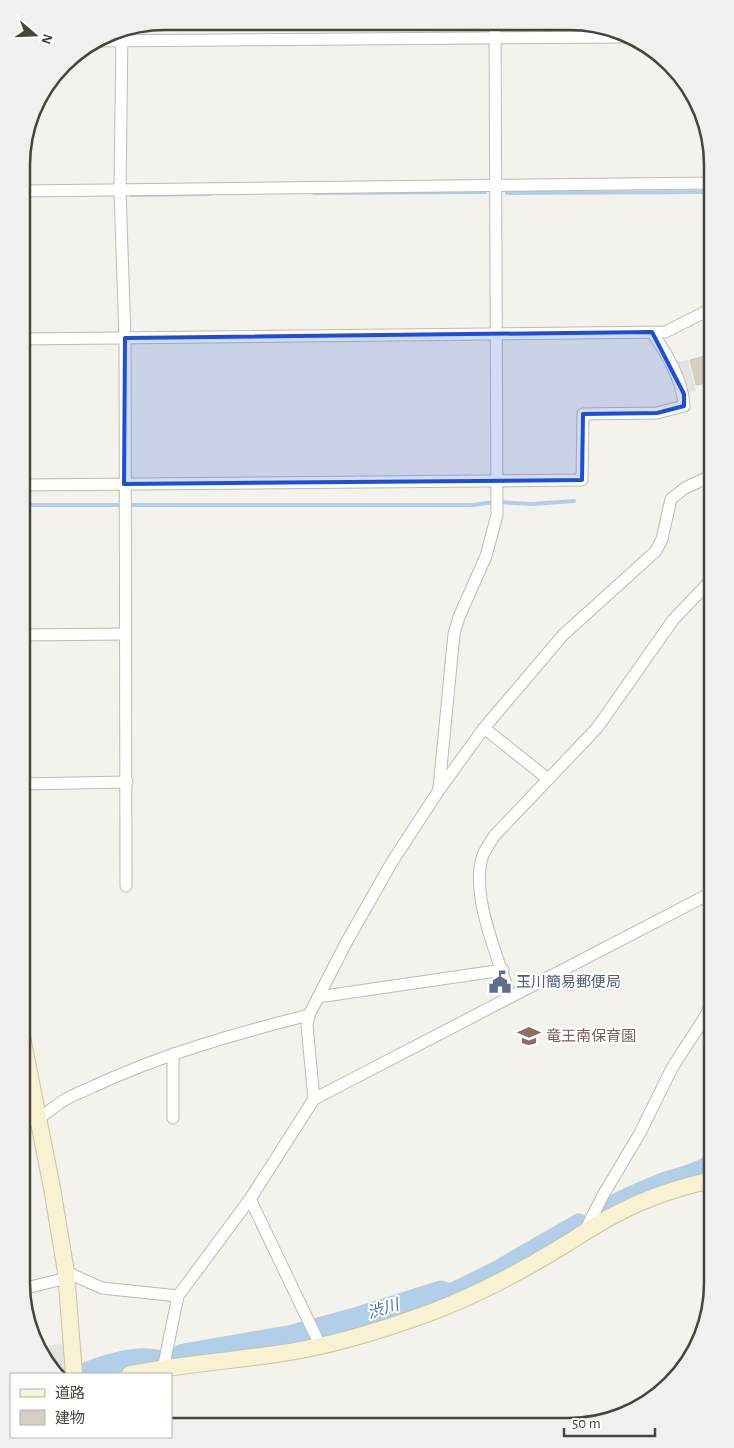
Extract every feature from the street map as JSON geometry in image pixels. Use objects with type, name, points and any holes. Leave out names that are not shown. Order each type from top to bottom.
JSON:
[{"type":"street","points":[[439,790],[454,634],[458,617],[486,556],[497,515],[495,30]]},
{"type":"street","points":[[130,35],[613,37]]},
{"type":"street","points":[[122,37],[120,190],[125,338],[126,886]]},
{"type":"street","points":[[30,190],[704,183]]},
{"type":"street","points":[[30,339],[665,332],[704,312]]},
{"type":"street","points":[[30,485],[582,480],[583,414],[657,413],[684,406],[684,394],[667,354],[652,332]]},
{"type":"street","points":[[314,1099],[307,1026],[309,1015],[346,943],[392,862],[439,790],[484,728],[562,635],[656,552],[662,539],[671,498],[685,488],[704,479]]},
{"type":"street","points":[[510,997],[480,897],[483,855],[495,835],[597,728],[673,620],[704,587]]},
{"type":"street","points":[[30,635],[125,634]]},
{"type":"street","points":[[484,728],[548,780]]},
{"type":"street","points":[[30,784],[126,782]]},
{"type":"street","points":[[162,1371],[178,1296],[250,1199],[314,1099],[704,896]]},
{"type":"street","points":[[318,997],[502,970]]},
{"type":"street","points":[[30,1122],[38,1119],[66,1099],[119,1075],[173,1054],[232,1034],[309,1015]]},
{"type":"street","points":[[584,1233],[602,1197],[640,1133],[672,1068],[704,1019]]},
{"type":"street","points":[[173,1054],[173,1118]]},
{"type":"street","points":[[30,1078],[67,1275],[74,1373]]},
{"type":"street","points":[[141,1373],[277,1354],[318,1342],[349,1340],[446,1306],[525,1268],[618,1212],[648,1199],[685,1186],[704,1182]]},
{"type":"street","points":[[250,1199],[318,1342]]},
{"type":"street","points":[[30,1287],[67,1275],[102,1288],[178,1296]]},
{"type":"highlighted area","points":[[652,332],[684,394],[684,406],[657,413],[583,414],[582,480],[124,484],[125,338]]},
{"type":"shaded area","points":[[688,360],[696,391],[687,393],[675,362]]},
{"type":"shaded area","points":[[64,1344],[68,1373],[64,1373],[45,1346]]},
{"type":"building","points":[[704,356],[704,384],[696,385],[690,360]]},
{"type":"waterway","points":[[314,193],[485,192]]},
{"type":"waterway","points":[[507,193],[704,192]]},
{"type":"waterway","points":[[131,195],[210,194]]},
{"type":"waterway","points":[[30,505],[473,505],[494,502],[532,504],[574,501]]},
{"type":"waterway","name":"渋川","points":[[605,1210],[642,1191],[704,1169]]},
{"type":"waterway","name":"渋川","points":[[172,1359],[184,1354],[293,1335],[441,1291],[451,1294],[494,1273],[579,1224]]},
{"type":"waterway","name":"渋川","points":[[86,1373],[129,1360],[156,1360]]},
{"type":"place","name":"玉川簡易郵便局","points":[[500,982]]},
{"type":"place","name":"竜王南保育園","points":[[529,1036]]}]
